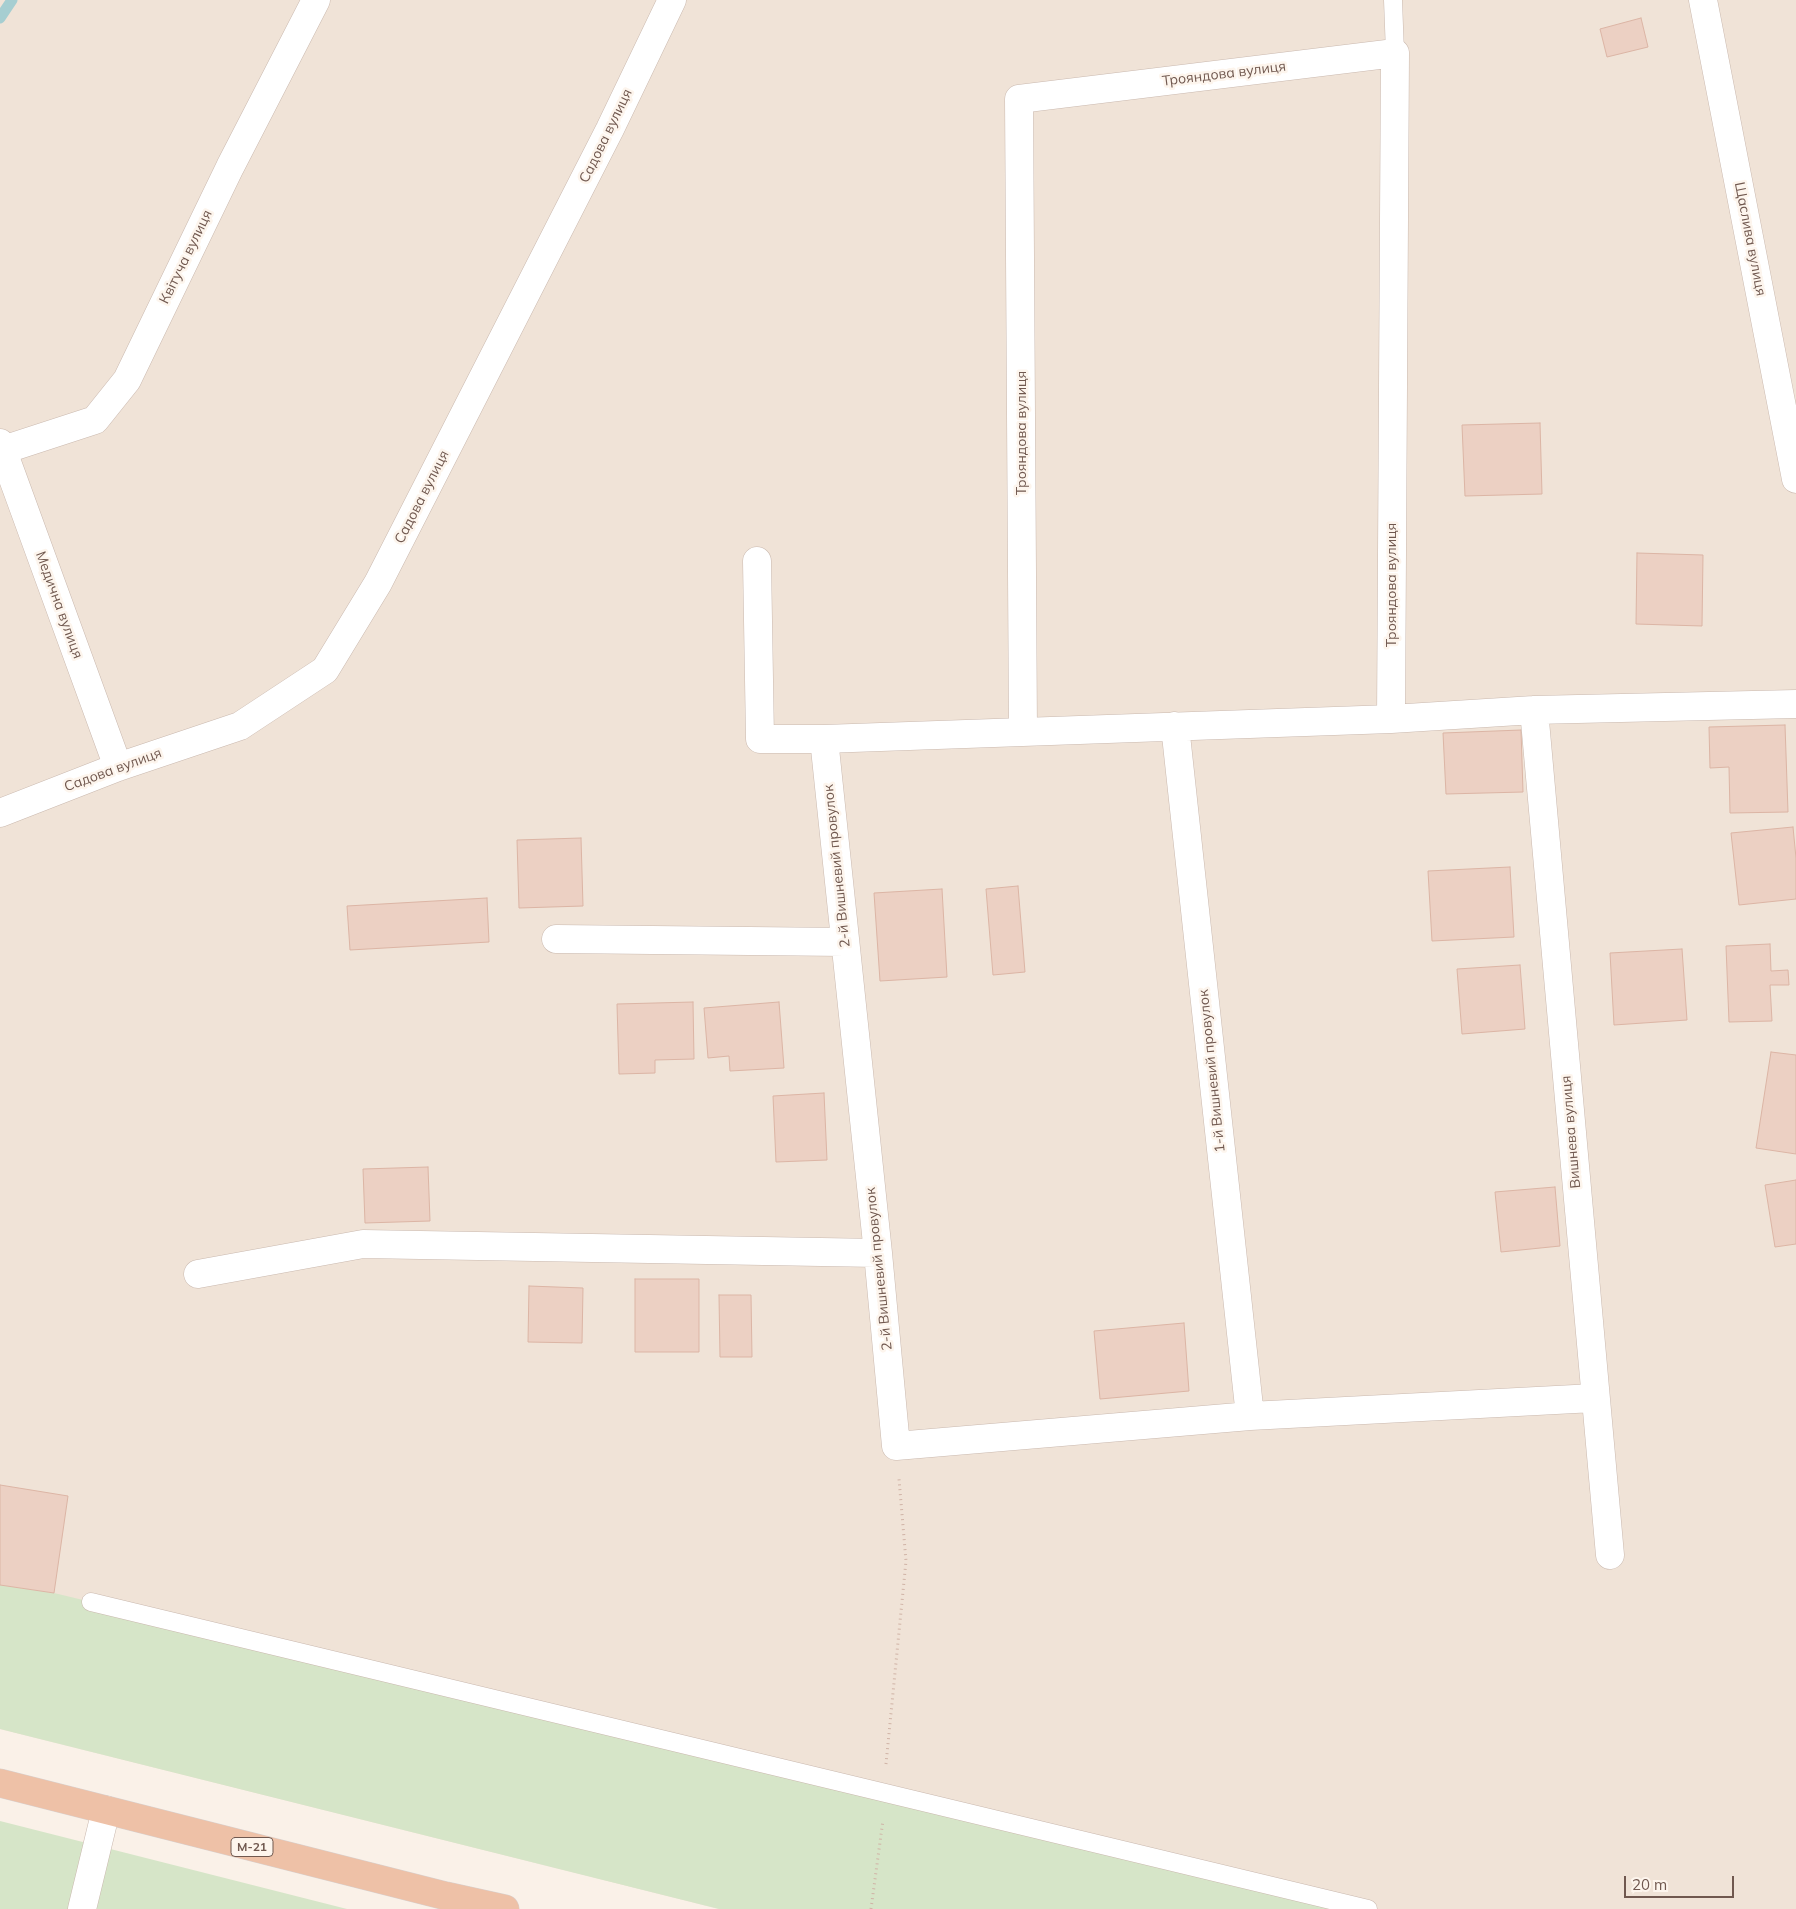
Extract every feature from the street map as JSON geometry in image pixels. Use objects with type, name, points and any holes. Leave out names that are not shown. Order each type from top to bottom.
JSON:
[{"type":"highway","name":"М-21","points":[[0,1783],[444,1902],[505,1909]]},
{"type":"street","name":"Квітуча вулиця","points":[[1,448],[95,420],[127,380],[230,167],[316,0]]},
{"type":"street","name":"Садова вулиця","points":[[0,813],[118,767],[240,726],[325,670],[378,583],[610,129],[672,0]]},
{"type":"street","name":"Щаслива вулиця","points":[[1703,0],[1796,479]]},
{"type":"street","name":"Трояндова вулиця","points":[[1024,732],[1019,98],[1395,53],[1391,719]]},
{"type":"street","name":"Медична вулиця","points":[[1,448],[118,767]]},
{"type":"street","points":[[757,561],[760,739],[824,739],[1391,719],[1534,710],[1796,704]]},
{"type":"street","name":"Вишнева вулиця","points":[[1534,710],[1594,1398],[1610,1555]]},
{"type":"street","name":"1-й Вишневий провулок","points":[[1175,726],[1250,1416]]},
{"type":"street","name":"2-й Вишневий провулок","points":[[824,739],[878,1253],[896,1446]]},
{"type":"street","points":[[556,939],[845,942]]},
{"type":"street","points":[[198,1274],[363,1244],[878,1253]]},
{"type":"street","points":[[896,1446],[1250,1416],[1594,1398]]},
{"type":"street","points":[[82,1909],[106,1810]]},
{"type":"lane","points":[[1393,0],[1395,53]]},
{"type":"lane","points":[[91,1602],[1368,1909]]},
{"type":"path","points":[[871,1909],[886,1793],[886,1763],[906,1561],[896,1446]]},
{"type":"shaded area","points":[[0,0],[1796,0],[1796,1909],[719,1909],[0,1729]]},
{"type":"green space","points":[[0,1585],[54,1593],[1368,1909],[719,1909],[0,1729]]},
{"type":"green space","points":[[0,1821],[347,1909],[0,1909]]},
{"type":"building","points":[[1641,18],[1648,47],[1607,57],[1600,29]]},
{"type":"building","points":[[1540,423],[1542,494],[1465,496],[1462,425]]},
{"type":"building","points":[[1637,553],[1703,555],[1702,626],[1636,624]]},
{"type":"building","points":[[1785,725],[1788,812],[1730,813],[1729,767],[1710,768],[1709,727]]},
{"type":"building","points":[[1521,730],[1523,792],[1446,794],[1443,733]]},
{"type":"building","points":[[1793,827],[1796,858],[1796,899],[1739,905],[1731,833]]},
{"type":"building","points":[[581,838],[583,906],[519,908],[517,840]]},
{"type":"building","points":[[1510,867],[1514,937],[1432,941],[1428,871]]},
{"type":"building","points":[[1018,886],[1025,972],[993,975],[986,889]]},
{"type":"building","points":[[942,889],[947,977],[880,981],[874,893]]},
{"type":"building","points":[[487,898],[489,942],[350,950],[347,906]]},
{"type":"building","points":[[1770,944],[1771,971],[1788,970],[1789,985],[1770,985],[1772,1021],[1729,1022],[1726,946]]},
{"type":"building","points":[[1682,949],[1687,1020],[1614,1025],[1610,953]]},
{"type":"building","points":[[1520,965],[1525,1029],[1462,1034],[1457,969]]},
{"type":"building","points":[[693,1002],[694,1059],[655,1060],[655,1073],[619,1074],[617,1004]]},
{"type":"building","points":[[779,1002],[784,1068],[730,1071],[729,1056],[708,1058],[704,1008]]},
{"type":"building","points":[[1771,1052],[1796,1055],[1796,1154],[1756,1148]]},
{"type":"building","points":[[824,1093],[827,1160],[776,1162],[773,1096]]},
{"type":"building","points":[[428,1167],[430,1221],[365,1223],[363,1169]]},
{"type":"building","points":[[1796,1180],[1796,1244],[1775,1247],[1765,1185]]},
{"type":"building","points":[[1555,1187],[1560,1246],[1501,1252],[1495,1192]]},
{"type":"building","points":[[635,1279],[699,1279],[699,1352],[635,1352]]},
{"type":"building","points":[[529,1286],[583,1288],[582,1343],[528,1342]]},
{"type":"building","points":[[719,1295],[751,1295],[752,1357],[720,1357]]},
{"type":"building","points":[[1184,1323],[1189,1391],[1100,1399],[1094,1331]]},
{"type":"building","points":[[0,1485],[68,1496],[54,1593],[0,1585]]},
{"type":"waterway","points":[[0,18],[12,0]]}]
